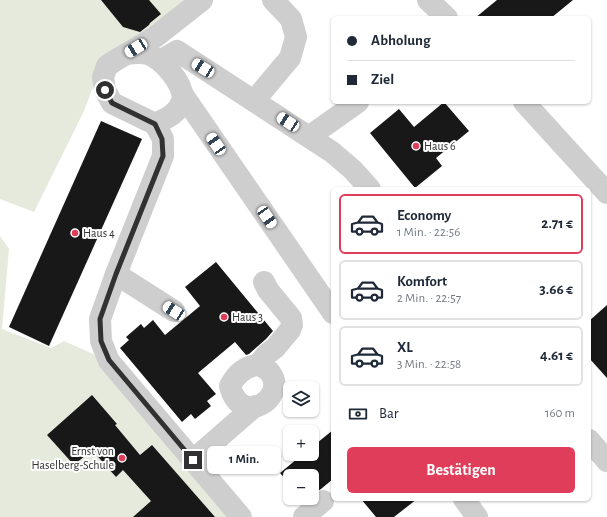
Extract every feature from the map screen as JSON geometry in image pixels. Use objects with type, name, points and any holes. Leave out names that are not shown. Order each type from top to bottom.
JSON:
[{"type":"lane","points":[[202,0],[154,37],[107,66],[103,77],[105,90],[112,103],[155,124],[162,139],[163,156],[116,274],[100,319],[101,341],[109,360],[241,517]]},
{"type":"lane","points":[[254,101],[290,58],[296,37],[291,19],[273,0]]},
{"type":"lane","points":[[428,0],[445,16]]},
{"type":"lane","points":[[160,61],[177,52],[310,136],[353,170],[368,187]]},
{"type":"lane","points":[[126,54],[148,54],[160,61],[172,73],[183,95],[331,310]]},
{"type":"lane","points":[[155,124],[172,116],[181,103],[183,95]]},
{"type":"lane","points":[[310,136],[355,104]]},
{"type":"lane","points":[[526,104],[607,193]]},
{"type":"lane","points":[[116,274],[174,311]]},
{"type":"lane","points":[[258,366],[267,354],[275,348],[290,330],[292,325],[291,318],[268,290],[264,282]]},
{"type":"lane","points":[[193,460],[255,406],[267,400],[272,395],[275,384],[269,371],[263,367],[250,366],[234,379],[230,386],[239,404],[246,407],[255,406]]},
{"type":"lane","points":[[591,442],[607,461]]},
{"type":"lane","points":[[304,517],[324,501]]},
{"type":"lane","points":[[465,501],[477,517]]},
{"type":"shaded area","points":[[0,0],[198,0],[101,66],[84,111],[34,212],[0,199]]},
{"type":"shaded area","points":[[0,236],[9,249],[2,329],[51,348],[64,341],[109,361],[241,517],[0,517]]},
{"type":"building","points":[[101,0],[149,0],[161,14],[140,32],[123,27]]},
{"type":"building","points":[[497,0],[573,0],[553,16],[477,16]]},
{"type":"building","name":"Haus 6","points":[[442,104],[446,104],[469,131],[436,158],[442,166],[416,187],[414,187],[370,133],[399,109],[414,127]]},
{"type":"building","name":"Haus 4","points":[[101,121],[142,139],[49,346],[9,327]]},
{"type":"building","points":[[216,262],[273,331],[266,339],[246,355],[235,342],[198,373],[216,394],[207,401],[211,406],[195,419],[191,414],[182,422],[120,348],[129,340],[126,337],[141,324],[144,328],[153,320],[165,335],[200,306],[185,287]]},
{"type":"building","points":[[607,305],[607,378],[591,360],[591,319]]},
{"type":"building","points":[[92,395],[117,424],[115,425],[140,455],[152,445],[215,517],[133,517],[151,501],[123,470],[116,477],[92,450],[74,465],[47,435]]},
{"type":"building","points":[[331,432],[331,481],[321,489],[319,490],[319,469],[285,469],[295,461],[319,461],[319,441]]},
{"type":"building","points":[[363,501],[414,501],[394,517],[376,517]]},
{"type":"place","name":"Haus 6","points":[[416,146]]},
{"type":"place","name":"Haus 4","points":[[75,233]]},
{"type":"place","name":"Haus 3","points":[[224,317]]},
{"type":"place","name":"Ernst von Haselberg-Schule","points":[[122,458]]},
{"type":"route","points":[[105,90],[112,103],[155,124],[162,139],[163,156],[116,274],[100,319],[101,341],[109,360],[193,460]]}]
